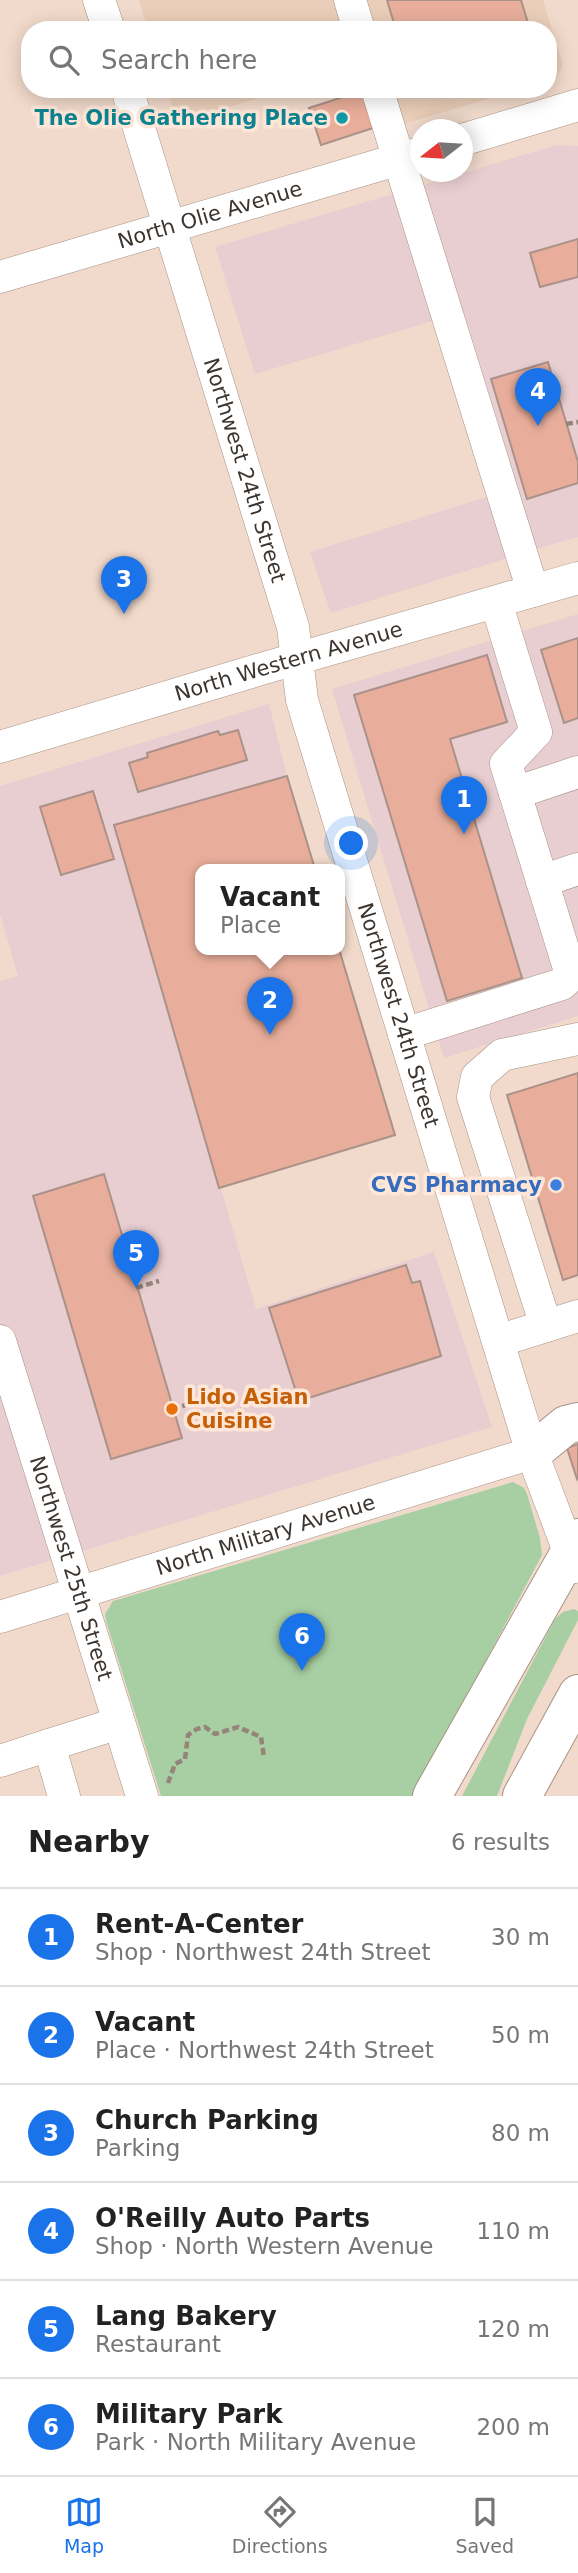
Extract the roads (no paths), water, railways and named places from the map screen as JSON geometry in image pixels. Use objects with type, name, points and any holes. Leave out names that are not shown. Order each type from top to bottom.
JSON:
[{"type":"main road","points":[[532,1453],[566,1425],[578,1422]]},
{"type":"main road","points":[[432,1796],[575,1554]]},
{"type":"main road","points":[[522,1796],[566,1732],[578,1693]]},
{"type":"street","points":[[100,0],[106,21]]},
{"type":"street","points":[[350,0],[356,21]]},
{"type":"street","name":"Northwest 24th Street","points":[[130,98],[293,627],[302,700],[532,1453],[575,1554]]},
{"type":"street","points":[[381,98],[409,156],[533,591]]},
{"type":"street","points":[[473,137],[578,105]]},
{"type":"street","name":"North Olie Avenue","points":[[0,278],[409,156]]},
{"type":"street","name":"North Western Avenue","points":[[0,747],[578,578]]},
{"type":"street","points":[[404,1034],[562,984],[568,978],[569,968],[506,764],[536,732],[496,602]]},
{"type":"street","points":[[515,793],[578,772]]},
{"type":"street","points":[[542,880],[578,869]]},
{"type":"street","points":[[546,1326],[473,1097],[477,1077],[502,1055],[578,1039]]},
{"type":"street","points":[[498,1341],[578,1316]]},
{"type":"street","name":"Northwest 25th Street","points":[[0,1341],[119,1723],[154,1791]]},
{"type":"street","name":"North Military Avenue","points":[[0,1616],[532,1453]]},
{"type":"street","points":[[0,1761],[119,1723]]},
{"type":"street","points":[[49,1745],[64,1796]]},
{"type":"place","name":"The Olie Gathering Place","points":[[342,118]]},
{"type":"place","name":"O'Reilly Auto Parts","points":[[538,426]]},
{"type":"place","name":"Church Parking","points":[[124,614]]},
{"type":"place","name":"Rent-A-Center","points":[[464,834]]},
{"type":"place","name":"Vacant","points":[[270,1035]]},
{"type":"place","name":"CVS Pharmacy","points":[[556,1185]]},
{"type":"place","name":"Lang Bakery","points":[[136,1288]]},
{"type":"place","name":"Lido Asian Cuisine","points":[[172,1409]]},
{"type":"place","name":"Military Park","points":[[302,1671]]}]
